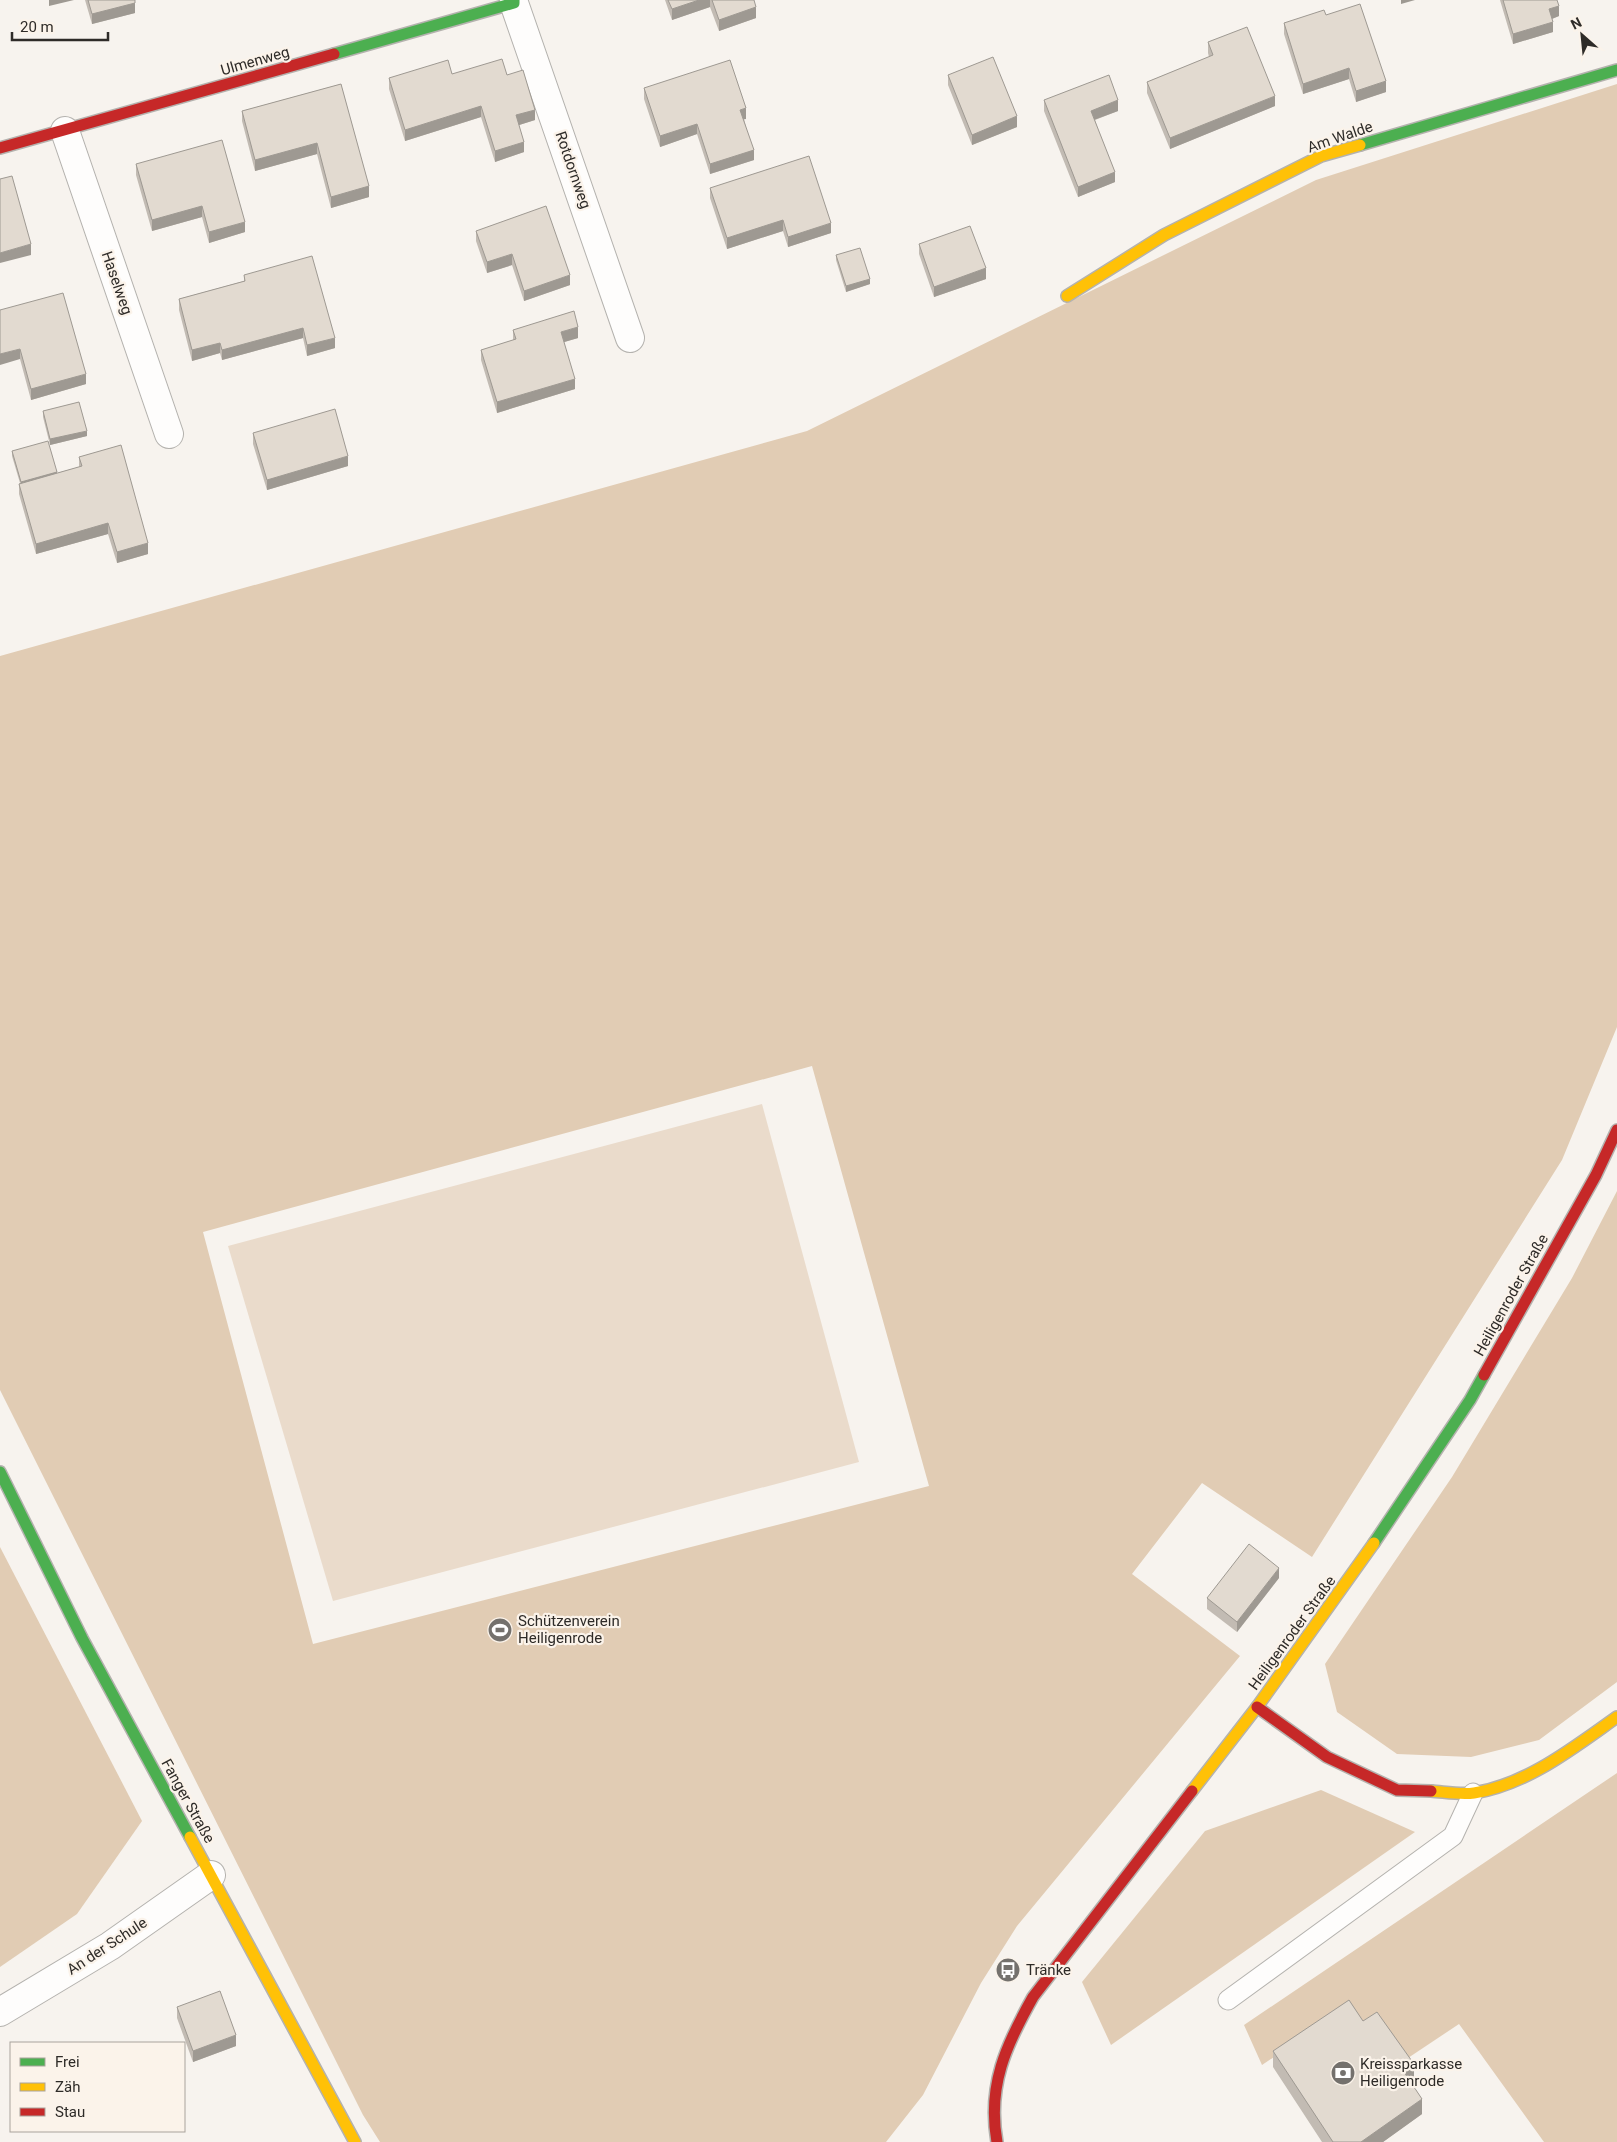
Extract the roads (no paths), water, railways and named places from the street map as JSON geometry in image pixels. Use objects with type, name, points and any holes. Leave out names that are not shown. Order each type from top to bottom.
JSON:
[{"type":"street","name":"Ulmenweg","points":[[0,148],[514,2]]},
{"type":"street","name":"Rotdornweg","points":[[514,2],[630,338]]},
{"type":"street","name":"Am Walde","points":[[1067,296],[1094,277],[1164,235],[1321,156],[1617,70]]},
{"type":"street","name":"Haselweg","points":[[65,131],[169,434]]},
{"type":"street","name":"Heiligenroder Straße","points":[[997,2142],[991,2105],[999,2072],[1012,2034],[1033,1997],[1257,1707],[1342,1592],[1470,1400],[1596,1175],[1617,1130]]},
{"type":"street","name":"Fanger Straße","points":[[0,1472],[82,1638],[355,2142]]},
{"type":"street","points":[[1257,1707],[1327,1757],[1397,1790],[1473,1793],[1515,1781],[1559,1758],[1617,1717]]},
{"type":"street","name":"An der Schule","points":[[0,2012],[110,1946],[211,1874]]},
{"type":"lane","points":[[1228,2000],[1453,1836],[1473,1793]]},
{"type":"place","name":"Schützenverein Heiligenrode","points":[[500,1630]]},
{"type":"place","name":"Tränke","points":[[1008,1970]]},
{"type":"place","name":"Kreissparkasse Heiligenrode","points":[[1343,2073]]}]
